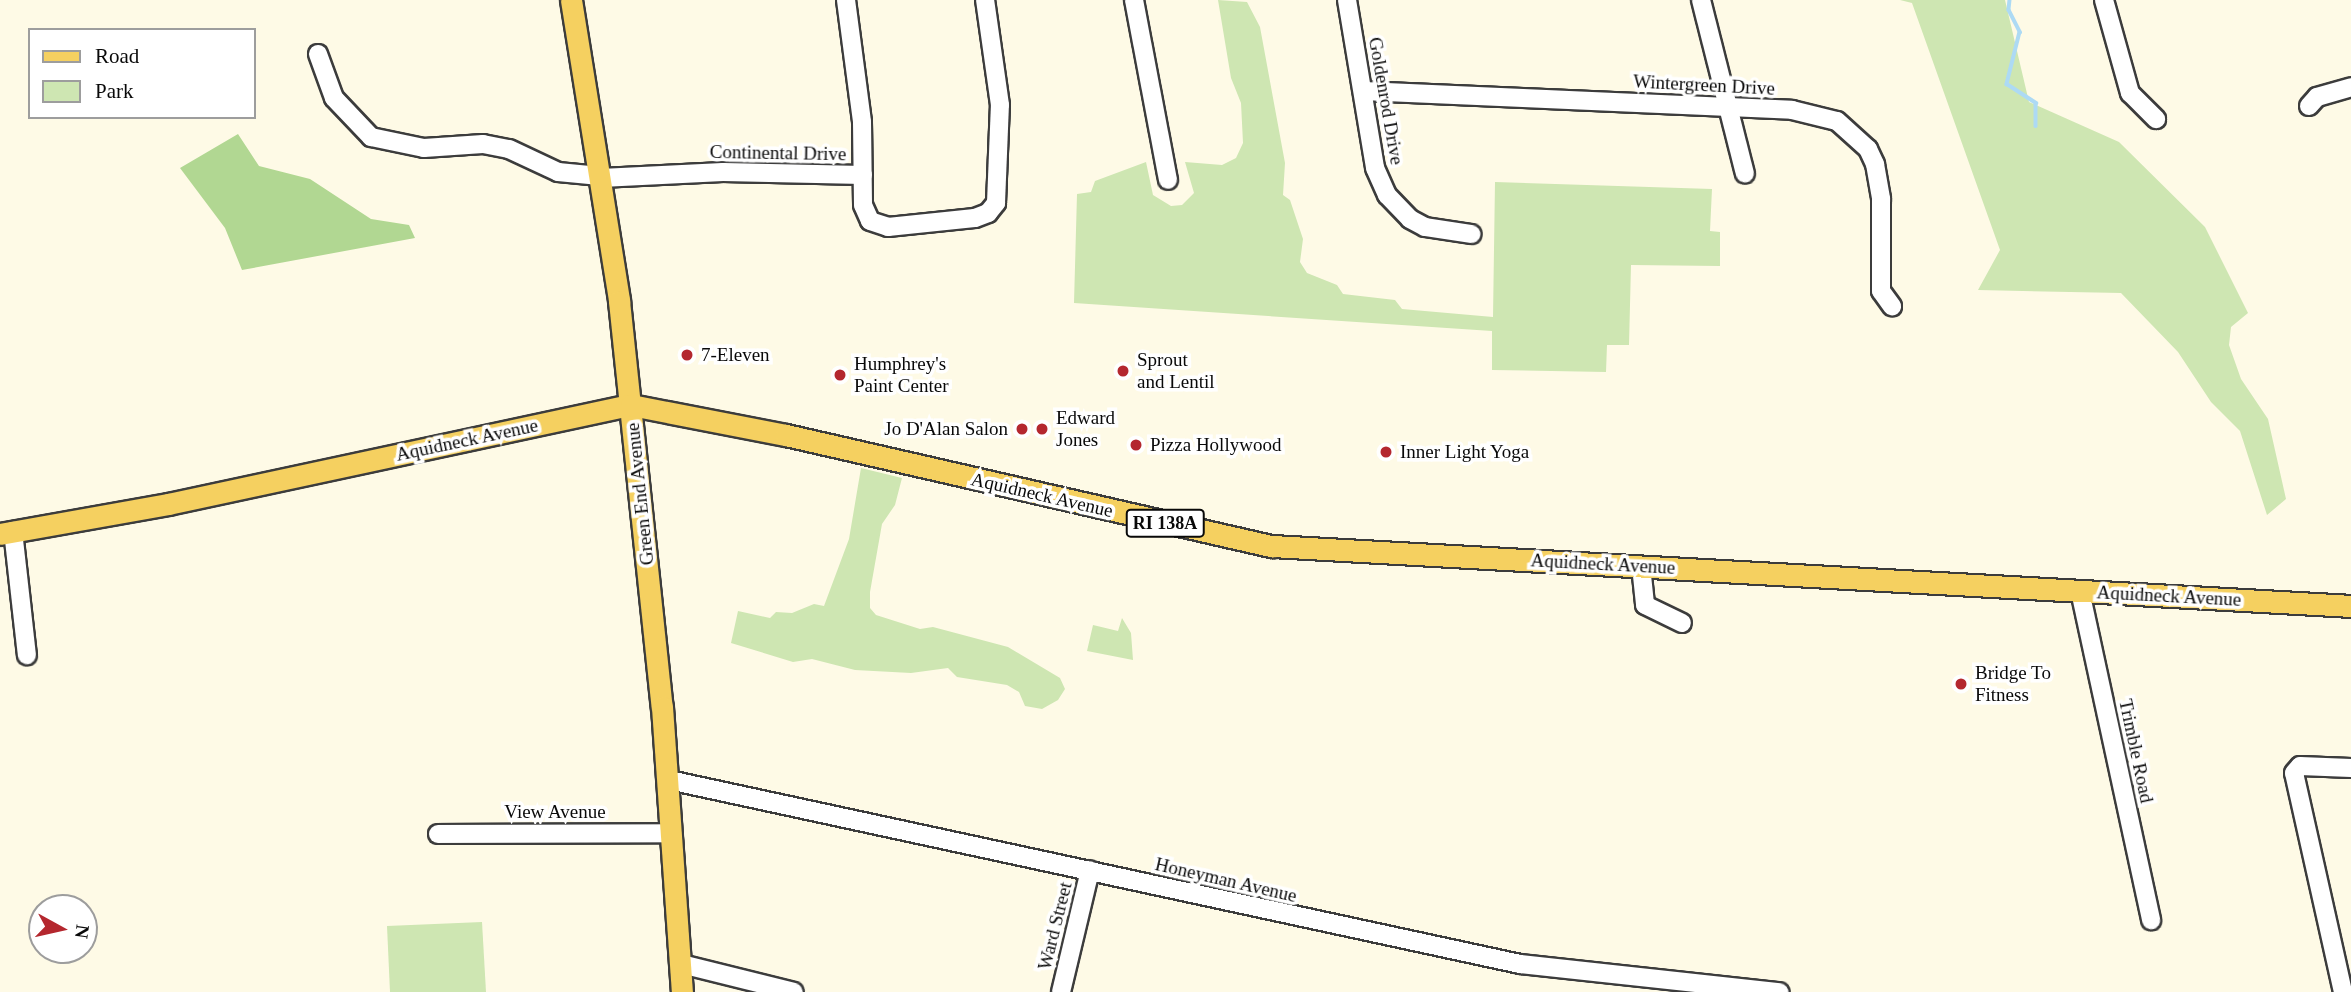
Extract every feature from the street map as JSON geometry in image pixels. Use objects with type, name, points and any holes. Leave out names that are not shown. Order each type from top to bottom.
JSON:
[{"type":"main road","name":"Green End Avenue","points":[[571,0],[600,177],[631,405],[669,780],[682,992]]},
{"type":"main road","name":"Aquidneck Avenue","points":[[7,533],[168,504],[631,405],[786,435],[1272,546],[2351,606]]},
{"type":"street","points":[[846,0],[858,87],[863,175]]},
{"type":"street","name":"Continental Drive","points":[[318,54],[334,98],[371,137],[424,148],[483,144],[509,149],[558,172],[600,177],[723,172],[863,175],[866,216],[877,225],[975,218],[988,214],[996,203],[1000,105],[985,0]]},
{"type":"street","points":[[1135,0],[1168,180]]},
{"type":"street","name":"Goldenrod Drive","points":[[1347,0],[1375,168],[1387,195],[1410,219],[1425,227],[1471,234]]},
{"type":"street","points":[[1700,0],[1745,174]]},
{"type":"street","points":[[2104,0],[2130,93],[2156,119]]},
{"type":"street","points":[[2309,106],[2317,97],[2351,87]]},
{"type":"street","name":"Wintergreen Drive","points":[[1363,91],[1727,107],[1817,114],[1837,121],[1868,149],[1880,181],[1881,290],[1892,306]]},
{"type":"street","points":[[7,533],[27,655]]},
{"type":"street","points":[[1641,566],[1645,605],[1682,623]]},
{"type":"street","name":"Trimble Road","points":[[2080,591],[2151,920]]},
{"type":"street","points":[[2343,992],[2294,779],[2295,767],[2351,768]]},
{"type":"street","name":"Honeyman Avenue","points":[[669,780],[1520,964],[1779,992]]},
{"type":"street","name":"View Avenue","points":[[438,834],[672,833]]},
{"type":"street","name":"Ward Street","points":[[1060,992],[1090,870]]},
{"type":"street","points":[[681,964],[794,992]]},
{"type":"green space","points":[[1218,0],[1247,2],[1260,27],[1285,163],[1283,195],[1290,200],[1303,239],[1300,262],[1307,273],[1337,285],[1343,294],[1395,300],[1402,309],[1493,317],[1495,182],[1712,189],[1710,231],[1720,232],[1720,266],[1631,265],[1629,345],[1607,345],[1606,372],[1492,370],[1492,331],[1074,303],[1077,194],[1091,192],[1095,181],[1146,162],[1153,195],[1171,206],[1182,205],[1194,193],[1185,162],[1222,165],[1236,158],[1243,143],[1241,103],[1231,78]]},
{"type":"green space","points":[[1900,0],[2005,0],[2029,102],[2119,142],[2205,227],[2248,313],[2231,327],[2229,345],[2241,379],[2268,419],[2286,499],[2267,515],[2240,431],[2211,402],[2178,352],[2121,293],[1978,290],[2000,250],[1912,3]]},
{"type":"green space","points":[[238,134],[259,166],[310,179],[371,219],[409,225],[415,238],[242,270],[225,228],[180,168]]},
{"type":"green space","points":[[861,468],[902,478],[895,505],[882,524],[870,592],[870,608],[876,615],[920,629],[933,627],[1008,647],[1060,678],[1065,689],[1058,700],[1042,709],[1025,706],[1019,692],[1007,685],[957,677],[948,668],[911,673],[855,670],[812,659],[793,662],[731,643],[738,611],[770,618],[776,612],[792,613],[814,604],[824,606],[849,539]]},
{"type":"green space","points":[[1122,618],[1131,633],[1133,660],[1087,651],[1093,625],[1118,631]]},
{"type":"green space","points":[[482,922],[486,992],[390,992],[387,926]]},
{"type":"waterway","points":[[2010,0],[2009,10],[2020,32],[2007,84],[2036,103],[2036,126]]},
{"type":"place","name":"7-Eleven","points":[[687,355]]},
{"type":"place","name":"Sprout and Lentil","points":[[1123,371]]},
{"type":"place","name":"Humphrey's Paint Center","points":[[840,375]]},
{"type":"place","name":"Jo D'Alan Salon","points":[[1022,429]]},
{"type":"place","name":"Edward Jones","points":[[1042,429]]},
{"type":"place","name":"Pizza Hollywood","points":[[1136,445]]},
{"type":"place","name":"Inner Light Yoga","points":[[1386,452]]},
{"type":"place","name":"Bridge To Fitness","points":[[1961,684]]}]
